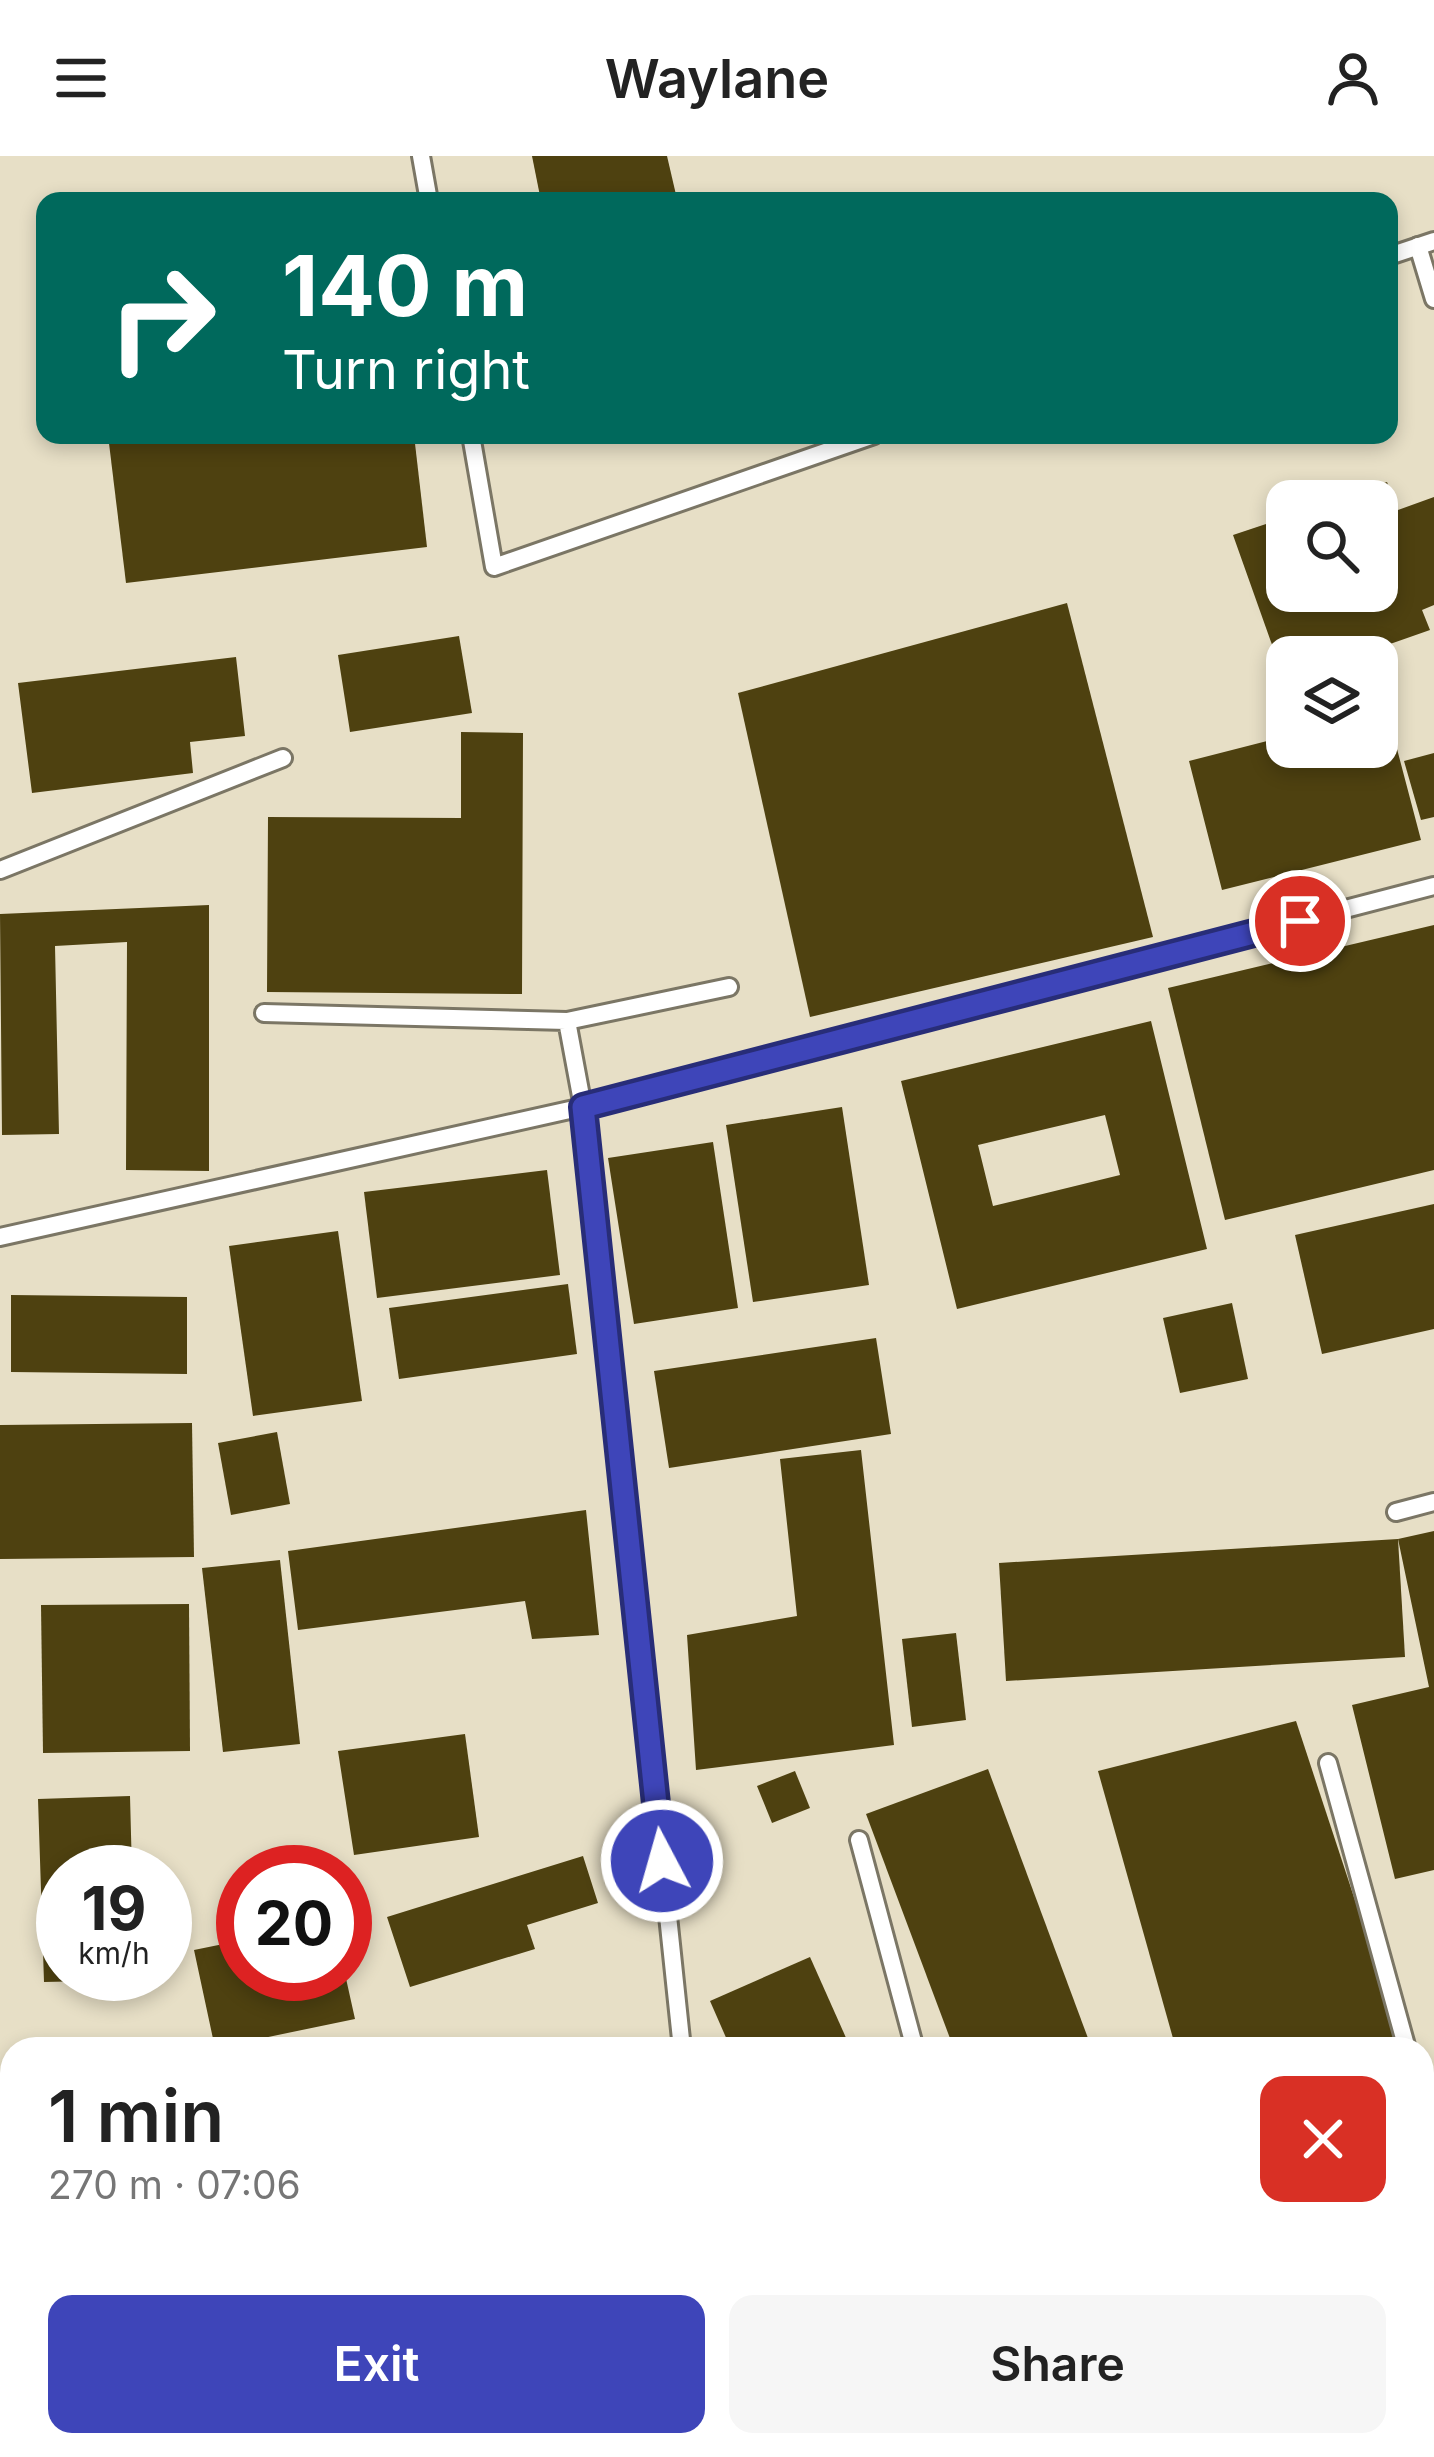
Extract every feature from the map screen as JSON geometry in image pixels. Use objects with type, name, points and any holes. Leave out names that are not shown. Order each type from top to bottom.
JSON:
[{"type":"lane","points":[[421,156],[427,192]]},
{"type":"lane","points":[[1426,243],[1434,299]]},
{"type":"lane","points":[[473,444],[494,567],[848,444]]},
{"type":"lane","points":[[0,870],[283,758]]},
{"type":"lane","points":[[0,1237],[583,1107],[1434,886]]},
{"type":"lane","points":[[264,1013],[568,1021],[729,987]]},
{"type":"lane","points":[[568,1021],[583,1107],[681,2037]]},
{"type":"lane","points":[[1396,1512],[1434,1502]]},
{"type":"lane","points":[[1328,1763],[1404,2037]]},
{"type":"lane","points":[[859,1840],[912,2037]]},
{"type":"shaded area","points":[[0,156],[1434,156],[1434,2037],[0,2037]]},
{"type":"building","points":[[532,156],[667,156],[675,192],[539,192]]},
{"type":"building","points":[[109,444],[415,444],[427,547],[126,583]]},
{"type":"building","points":[[1434,497],[1434,605],[1422,610],[1430,630],[1398,641],[1398,636],[1269,636],[1233,535],[1266,524],[1266,612],[1398,612],[1398,510]]},
{"type":"building","points":[[1067,603],[1153,937],[810,1017],[738,693]]},
{"type":"building","points":[[459,636],[472,713],[350,732],[338,655]]},
{"type":"building","points":[[236,657],[245,736],[190,742],[193,773],[32,793],[18,683]]},
{"type":"building","points":[[461,732],[523,733],[522,994],[267,992],[268,817],[461,818]]},
{"type":"building","points":[[1266,741],[1266,768],[1398,768],[1398,753],[1421,840],[1222,890],[1189,761]]},
{"type":"building","points":[[1434,753],[1434,817],[1421,820],[1404,761]]},
{"type":"building","points":[[209,905],[209,1171],[126,1170],[127,942],[55,946],[59,1134],[2,1135],[0,914]]},
{"type":"building","points":[[1434,925],[1434,1170],[1225,1220],[1168,988]]},
{"type":"building","points":[[1151,1021],[1207,1249],[957,1309],[901,1081]],"holes":[[[1105,1115],[1120,1175],[993,1206],[978,1145]]]},
{"type":"building","points":[[842,1107],[869,1285],[753,1302],[726,1125]]},
{"type":"building","points":[[713,1142],[738,1308],[634,1324],[608,1158]]},
{"type":"building","points":[[547,1170],[560,1275],[377,1298],[364,1192]]},
{"type":"building","points":[[1434,1204],[1434,1329],[1322,1354],[1295,1235]]},
{"type":"building","points":[[338,1231],[362,1401],[253,1416],[229,1246]]},
{"type":"building","points":[[568,1284],[577,1354],[399,1379],[389,1308]]},
{"type":"building","points":[[11,1295],[187,1297],[187,1374],[11,1372]]},
{"type":"building","points":[[1232,1303],[1248,1379],[1180,1393],[1163,1318]]},
{"type":"building","points":[[876,1338],[891,1434],[669,1468],[654,1371]]},
{"type":"building","points":[[192,1423],[194,1557],[0,1559],[0,1425]]},
{"type":"building","points":[[277,1432],[290,1504],[231,1515],[218,1443]]},
{"type":"building","points":[[861,1450],[894,1745],[696,1770],[687,1635],[797,1616],[780,1459]]},
{"type":"building","points":[[586,1510],[599,1635],[532,1639],[525,1601],[298,1630],[288,1551]]},
{"type":"building","points":[[1434,1531],[1434,1870],[1395,1879],[1352,1705],[1429,1687],[1398,1539]]},
{"type":"building","points":[[1398,1539],[1405,1657],[1006,1681],[999,1563]]},
{"type":"building","points":[[280,1560],[300,1744],[223,1752],[202,1568]]},
{"type":"building","points":[[189,1604],[190,1751],[43,1753],[41,1605]]},
{"type":"building","points":[[956,1633],[966,1720],[912,1727],[902,1639]]},
{"type":"building","points":[[1296,1721],[1400,2037],[1173,2037],[1098,1771]]},
{"type":"building","points":[[465,1734],[479,1837],[372,1852],[372,1845],[352,1845],[338,1751]]},
{"type":"building","points":[[988,1769],[1088,2037],[950,2037],[866,1814]]},
{"type":"building","points":[[795,1771],[810,1808],[772,1823],[757,1786]]},
{"type":"building","points":[[130,1796],[131,1845],[40,1845],[38,1799]]},
{"type":"building","points":[[583,1856],[598,1903],[527,1925],[535,1949],[410,1987],[387,1917]]},
{"type":"building","points":[[216,1946],[216,2001],[351,2001],[355,2019],[268,2037],[213,2037],[194,1950]]},
{"type":"building","points":[[810,1957],[846,2037],[726,2037],[710,2001]]},
{"type":"route","points":[[662,1861],[583,1107],[1300,921]]}]
